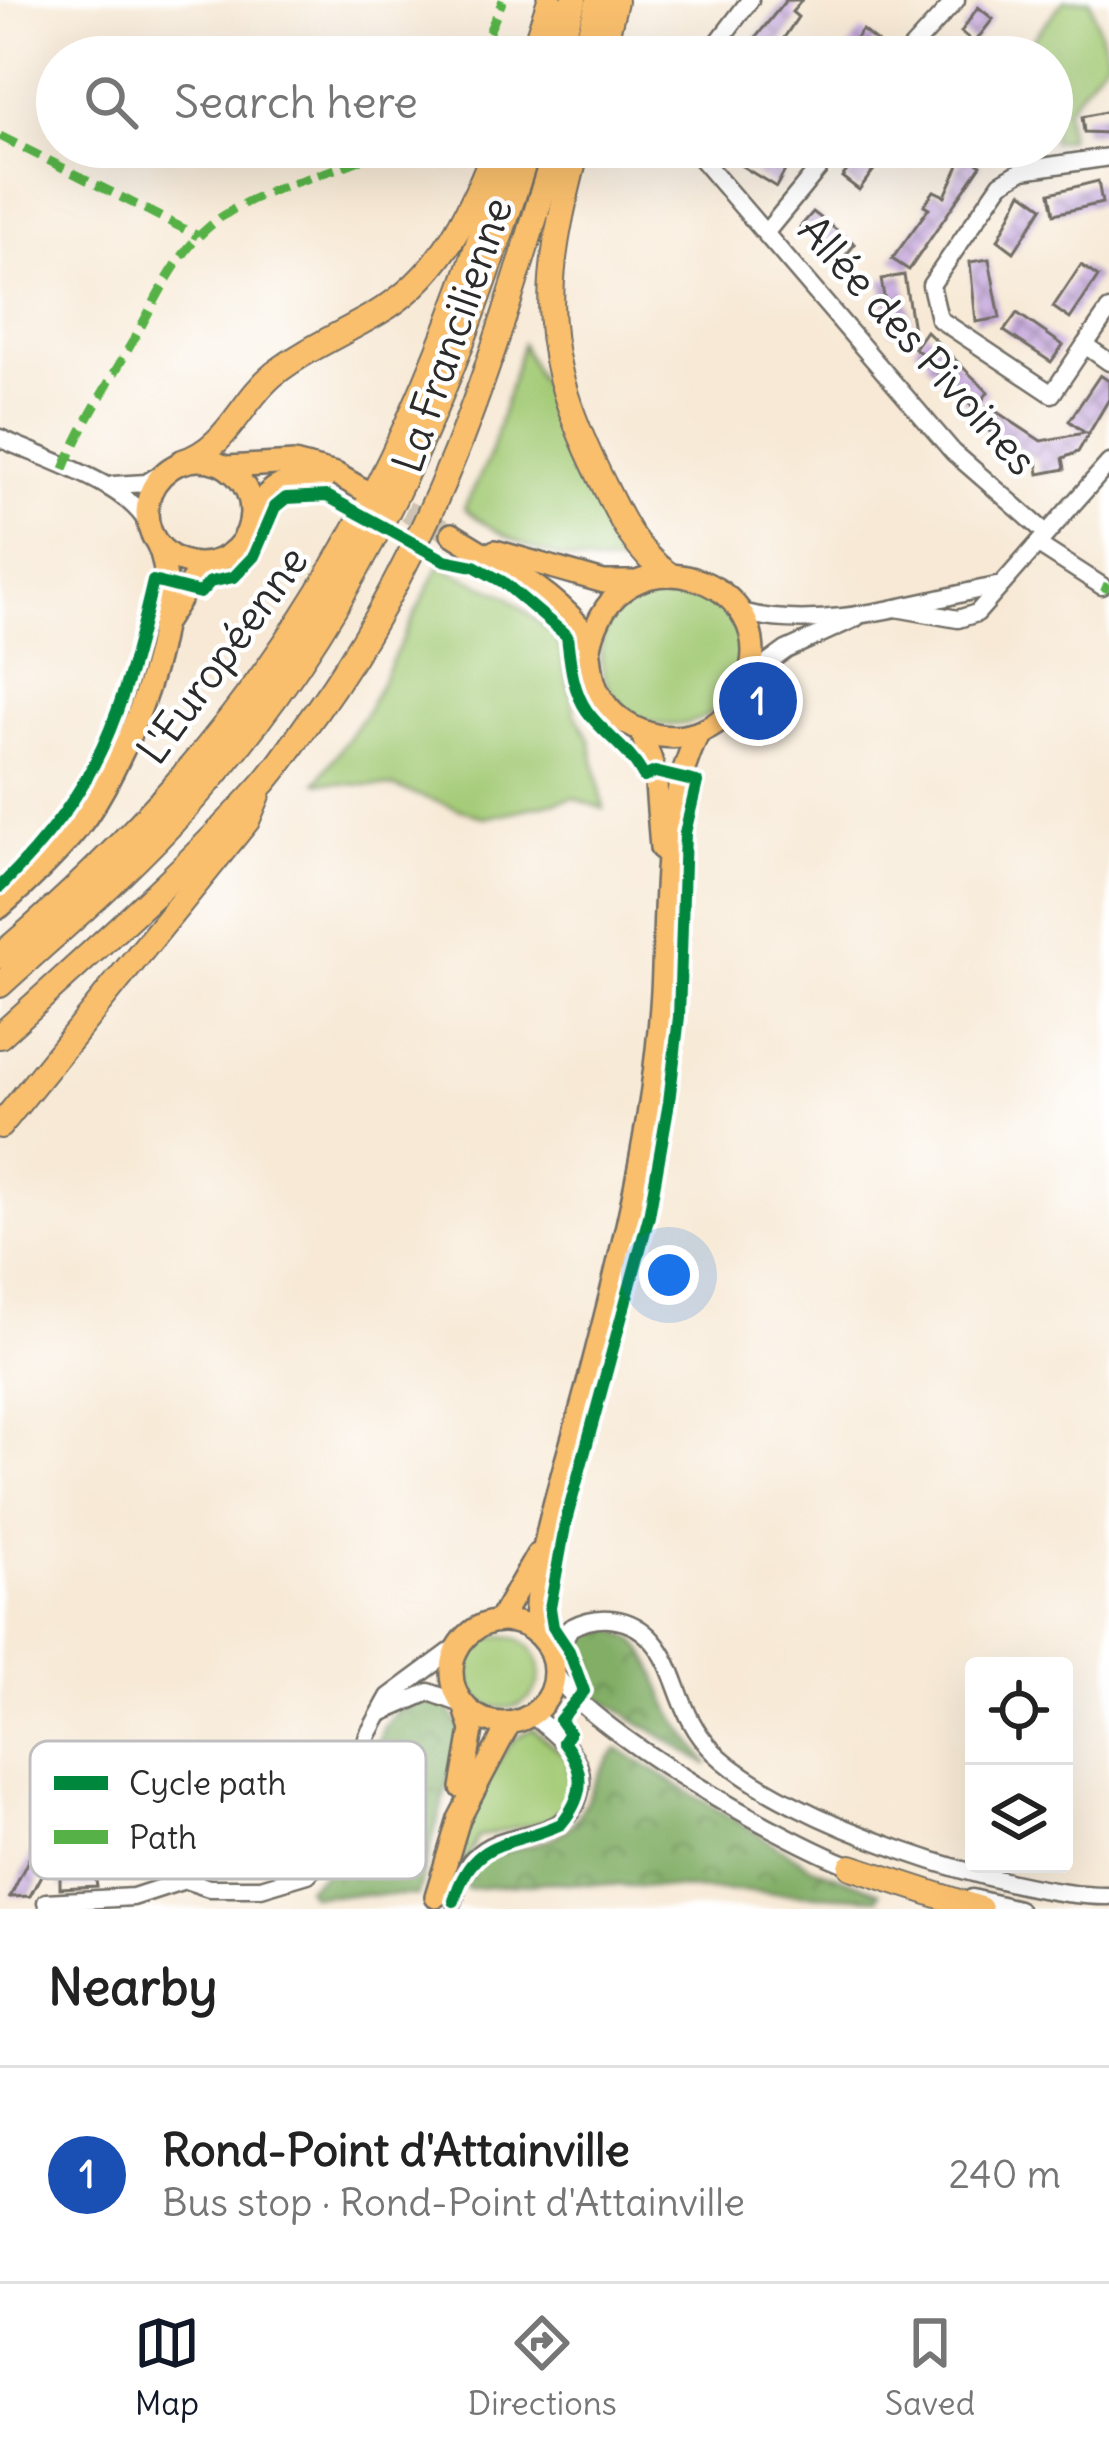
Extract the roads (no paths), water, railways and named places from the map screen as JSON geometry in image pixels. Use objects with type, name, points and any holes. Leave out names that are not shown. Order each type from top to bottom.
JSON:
[{"type":"highway","points":[[538,36],[550,0]]},
{"type":"highway","points":[[563,36],[574,0]]},
{"type":"highway","points":[[589,36],[598,0]]},
{"type":"highway","points":[[606,36],[615,0]]},
{"type":"highway","points":[[174,466],[217,443],[274,374],[385,309],[424,278],[470,209],[487,168]]},
{"type":"highway","name":"L'Européenne","points":[[0,956],[111,856],[179,785],[294,635],[398,448],[441,345],[501,168]]},
{"type":"highway","name":"La Francilienne","points":[[0,985],[186,808],[239,746],[348,586],[410,476],[485,285],[522,168]]},
{"type":"highway","name":"La Francilienne","points":[[0,1036],[147,905],[261,787],[339,680],[440,496],[481,392],[550,168]]},
{"type":"highway","points":[[573,168],[553,249],[551,344],[574,425],[617,512],[636,544],[668,574]]},
{"type":"highway","points":[[0,1126],[247,821],[261,787]]},
{"type":"highway","points":[[851,1867],[980,1909]]},
{"type":"main road","points":[[0,908],[77,829],[101,794],[129,734],[164,622],[166,564],[154,536],[148,498],[174,466],[199,459],[227,467],[294,464],[336,474],[360,488],[290,480],[267,493],[244,538],[198,572],[164,622]]},
{"type":"main road","points":[[227,467],[247,491],[250,523]]},
{"type":"main road","points":[[452,534],[535,566],[634,582],[668,574],[702,580],[741,612],[752,656],[749,677],[726,716],[699,732],[680,736],[640,731],[609,708],[597,690],[590,646],[579,626],[535,588],[452,534]]},
{"type":"main road","points":[[154,536],[191,564],[220,560]]},
{"type":"main road","points":[[590,646],[604,608],[634,582]]},
{"type":"main road","points":[[640,731],[655,772],[665,890]]},
{"type":"main road","points":[[463,1706],[485,1721],[508,1724],[532,1714],[552,1687],[554,1666],[535,1632],[536,1598],[557,1498],[622,1254],[645,1141],[657,1062],[665,890],[679,795],[699,732]]},
{"type":"main road","points":[[499,1621],[535,1558],[557,1498]]},
{"type":"main road","points":[[445,1899],[471,1746],[451,1672],[458,1646],[483,1624],[499,1621],[535,1632]]},
{"type":"main road","points":[[459,1819],[508,1724]]},
{"type":"street","points":[[723,36],[750,0]]},
{"type":"street","points":[[923,36],[956,0]]},
{"type":"street","points":[[1073,162],[1109,157]]},
{"type":"street","name":"Allée des Pivoines","points":[[710,168],[953,452],[1043,540],[1102,586]]},
{"type":"street","points":[[767,231],[819,168]]},
{"type":"street","points":[[1036,168],[1000,183],[932,285],[939,319],[1052,394],[1109,310]]},
{"type":"street","points":[[1085,346],[1109,362]]},
{"type":"street","points":[[0,438],[100,484],[139,508],[154,536]]},
{"type":"street","points":[[896,608],[968,618],[1109,463]]},
{"type":"street","points":[[100,484],[146,483],[174,466]]},
{"type":"street","points":[[741,612],[782,620],[868,613],[996,586]]},
{"type":"street","points":[[749,677],[786,650],[868,613]]},
{"type":"street","points":[[1018,1909],[851,1867],[779,1832],[609,1729],[562,1687],[554,1666],[570,1628],[597,1618],[628,1623],[658,1647],[677,1700],[698,1733],[752,1779],[855,1832],[913,1853],[1070,1893],[1109,1896]]},
{"type":"street","points":[[367,1741],[378,1716],[402,1684],[446,1660],[458,1646]]},
{"type":"street","points":[[378,1716],[422,1693],[441,1694],[463,1706]]},
{"type":"street","points":[[445,1899],[485,1849],[545,1832],[573,1810],[582,1778],[578,1765],[532,1714]]},
{"type":"street","points":[[46,1902],[133,1897],[185,1880],[209,1888],[261,1888],[299,1879]]},
{"type":"tunnel","points":[[378,497],[452,534]]},
{"type":"place","name":"Rond-Point d'Attainville","points":[[758,701]]}]
